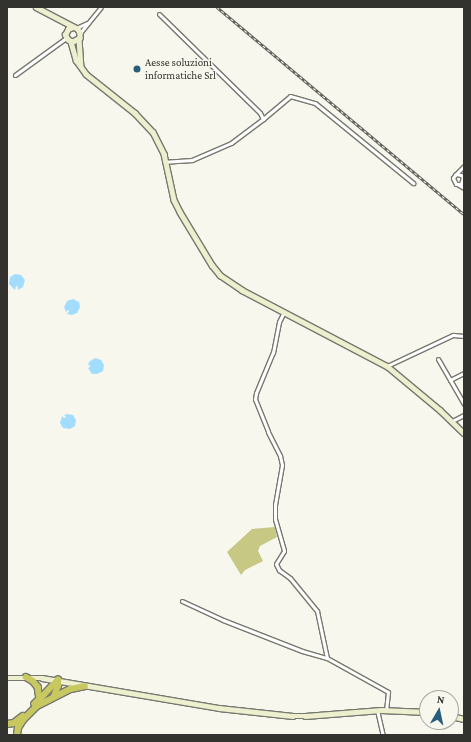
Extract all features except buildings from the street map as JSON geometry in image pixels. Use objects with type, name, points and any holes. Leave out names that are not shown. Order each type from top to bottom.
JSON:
[{"type":"highway","points":[[26,677],[33,681],[38,687],[40,699]]},
{"type":"highway","points":[[54,696],[58,686],[58,680]]},
{"type":"highway","points":[[7,724],[18,720],[58,680]]},
{"type":"highway","points":[[17,735],[18,728],[23,720],[37,706],[54,696],[85,686]]},
{"type":"street","points":[[36,7],[75,28],[80,33]]},
{"type":"street","points":[[82,67],[79,39],[80,33],[101,7]]},
{"type":"street","points":[[159,14],[260,113],[263,119]]},
{"type":"street","points":[[54,17],[66,32],[66,38]]},
{"type":"street","points":[[66,32],[87,23]]},
{"type":"street","points":[[66,38],[71,42],[76,60],[86,74],[146,124],[161,146],[174,200],[212,265],[230,283],[387,366],[464,433]]},
{"type":"street","points":[[15,75],[66,38]]},
{"type":"street","points":[[71,42],[79,39]]},
{"type":"street","points":[[166,162],[192,160],[232,143],[290,96],[315,103],[413,183]]},
{"type":"street","points":[[464,166],[456,174],[453,180],[464,188]]},
{"type":"street","points":[[457,184],[461,184],[464,180],[464,172]]},
{"type":"street","points":[[456,174],[461,175],[464,180]]},
{"type":"street","points":[[284,312],[279,322],[273,352],[256,393],[255,399],[268,432],[280,456],[282,465],[275,519],[284,551],[276,564],[279,570],[290,578],[317,611],[326,658]]},
{"type":"street","points":[[387,366],[453,335],[464,336]]},
{"type":"street","points":[[438,359],[464,404]]},
{"type":"street","points":[[450,380],[464,373]]},
{"type":"street","points":[[452,422],[464,415]]},
{"type":"street","points":[[182,601],[222,620],[302,651],[326,658],[388,692],[386,710]]},
{"type":"street","points":[[7,678],[26,677],[58,680],[85,686],[219,708],[293,716],[376,710],[419,712]]},
{"type":"street","points":[[376,710],[383,735]]},
{"type":"green space","points":[[275,527],[277,537],[260,546],[258,551],[263,561],[245,570],[241,575],[227,552],[252,529]]},
{"type":"water","points":[[15,274],[21,275],[25,280],[23,287],[18,290],[18,287],[16,286],[15,290],[9,284],[10,277]]},
{"type":"water","points":[[73,299],[79,302],[80,307],[77,313],[72,315],[67,314],[69,311],[68,310],[66,312],[64,307],[67,301]]},
{"type":"water","points":[[95,358],[101,360],[104,365],[103,371],[97,374],[92,374],[88,368],[90,365],[88,365],[89,362]]},
{"type":"water","points":[[64,415],[73,415],[76,420],[75,426],[70,429],[63,428],[60,423],[62,416],[64,418],[66,417]]},
{"type":"railway","points":[[217,7],[464,214]]},
{"type":"place","name":"Aesse soluzioni informatiche Srl","points":[[137,69]]}]
